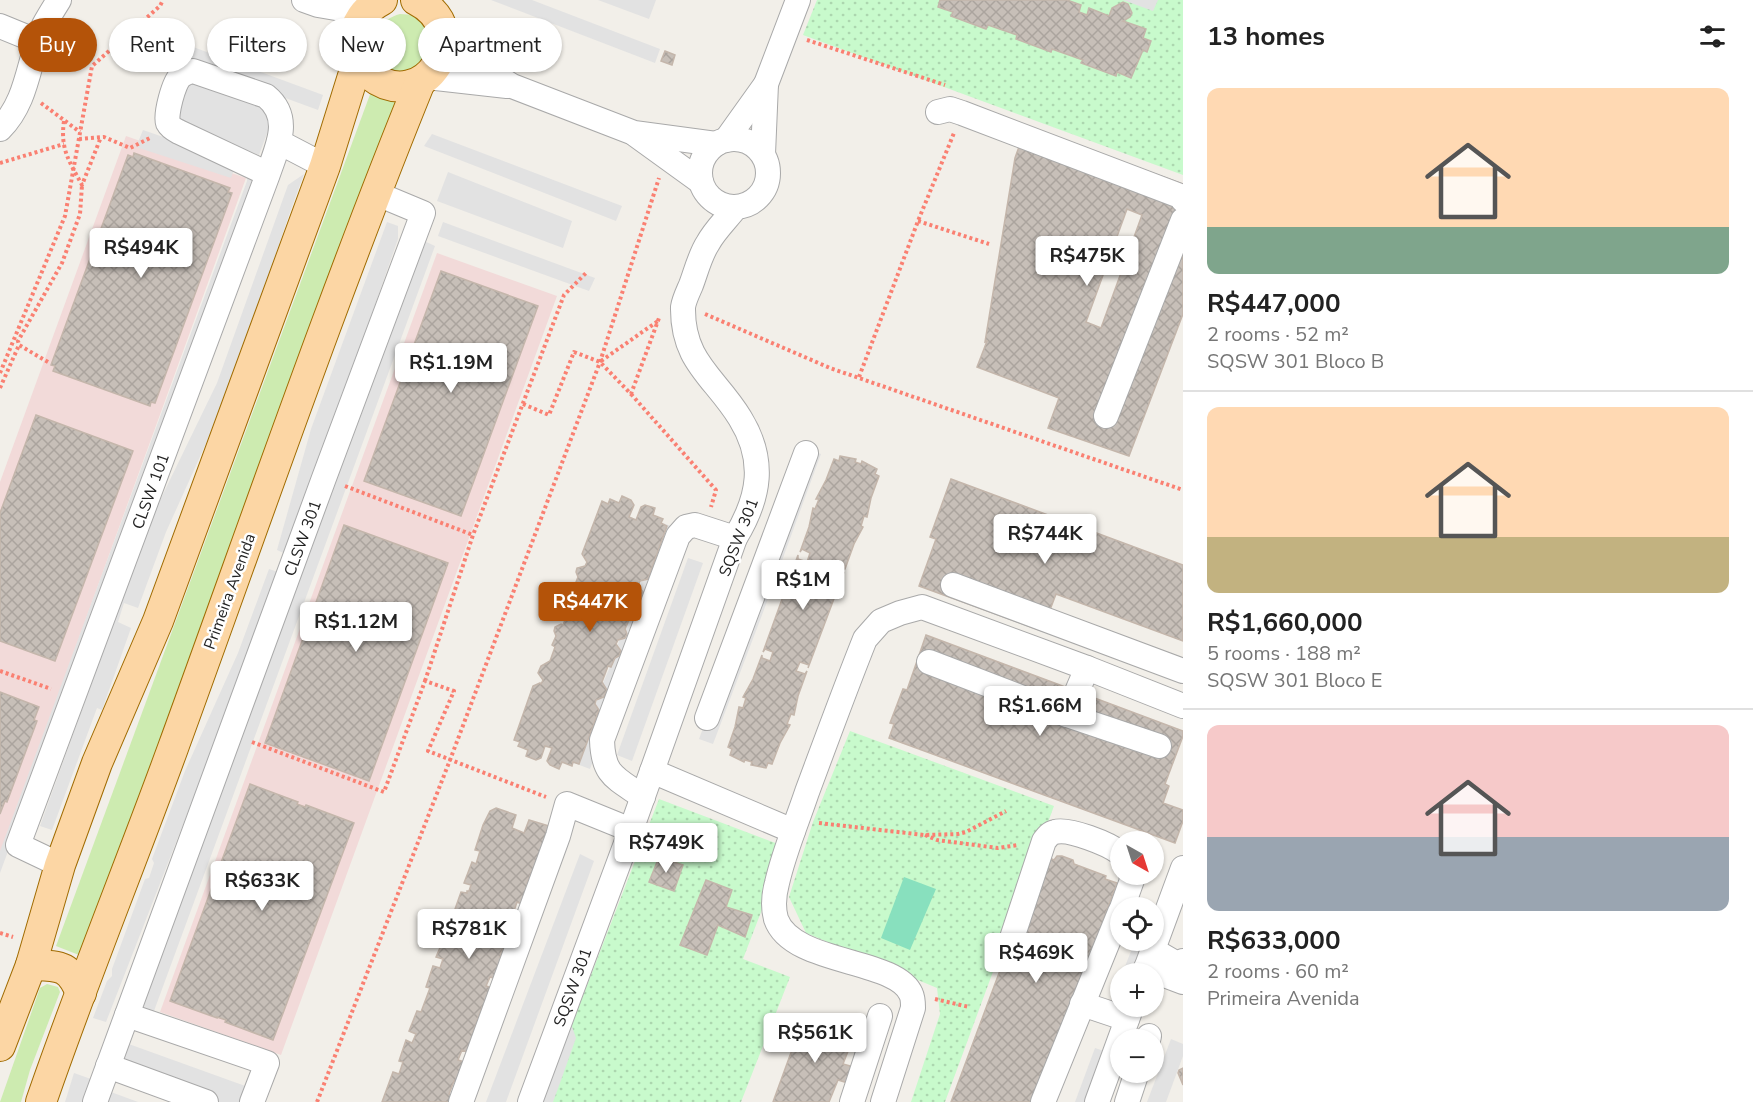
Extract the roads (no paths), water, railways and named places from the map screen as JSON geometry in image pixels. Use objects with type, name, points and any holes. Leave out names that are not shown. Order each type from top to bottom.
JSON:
[{"type":"main road","points":[[429,4],[436,18]]},
{"type":"main road","points":[[364,18],[374,6]]},
{"type":"main road","points":[[0,1046],[30,965],[60,865],[98,763],[158,621],[325,166],[350,72]]},
{"type":"main road","points":[[365,72],[377,81],[391,86],[406,86],[423,79]]},
{"type":"main road","name":"Primeira Avenida","points":[[41,1102],[65,1031],[172,750],[375,193],[423,79],[430,72]]},
{"type":"main road","points":[[30,965],[56,967],[64,970],[74,977],[81,993]]},
{"type":"street","points":[[41,18],[42,0]]},
{"type":"street","points":[[49,18],[59,0]]},
{"type":"street","points":[[705,189],[700,171],[702,160],[708,151],[721,142],[766,84],[798,0]]},
{"type":"street","points":[[311,2],[374,6]]},
{"type":"street","points":[[311,2],[333,18]]},
{"type":"street","points":[[0,26],[18,30]]},
{"type":"street","name":"CLSW 101","points":[[60,865],[18,845],[268,174],[279,142],[280,113],[275,103],[266,96],[193,71],[178,78],[168,110],[168,123],[171,127],[268,174]]},
{"type":"street","points":[[0,129],[10,119],[29,72]]},
{"type":"street","points":[[490,72],[512,86],[634,133],[721,142],[736,139],[747,141],[763,154],[767,163],[767,183],[755,200],[746,205],[736,207],[721,205],[705,189],[634,133]]},
{"type":"street","points":[[423,79],[512,86]]},
{"type":"street","points":[[763,154],[766,84]]},
{"type":"street","points":[[938,112],[950,109],[962,113],[1180,196],[1183,200]]},
{"type":"street","points":[[279,142],[325,166]]},
{"type":"street","name":"SQSW 301","points":[[705,189],[707,243]]},
{"type":"street","name":"CLSW 301","points":[[95,1102],[423,213],[375,193]]},
{"type":"street","name":"SQSW 301","points":[[530,1102],[643,798],[735,538],[751,508],[757,484],[757,459],[750,438],[739,417],[696,360],[685,327],[683,304],[707,243],[736,207]]},
{"type":"street","points":[[1106,416],[1183,220]]},
{"type":"street","points":[[707,718],[806,453]]},
{"type":"street","points":[[643,798],[609,773],[602,756],[602,740],[678,536],[686,527],[695,525],[735,538]]},
{"type":"street","points":[[954,585],[1183,671]]},
{"type":"street","points":[[862,1074],[885,1097],[913,1008],[911,994],[904,985],[891,976],[798,944],[784,933],[777,920],[774,903],[776,884],[795,826],[865,639],[881,621],[922,607],[1183,706]]},
{"type":"street","points":[[707,618],[740,627]]},
{"type":"street","points":[[929,662],[1067,715],[1159,746]]},
{"type":"street","points":[[1067,715],[1087,668]]},
{"type":"street","points":[[652,771],[795,826]]},
{"type":"street","points":[[461,1102],[558,836],[567,804],[631,830]]},
{"type":"street","points":[[1008,950],[1044,841],[1054,832],[1064,831],[1110,846]]},
{"type":"street","points":[[1148,963],[1183,868]]},
{"type":"street","points":[[1043,1102],[1110,936]]},
{"type":"street","points":[[1164,964],[1177,964],[1183,961]]},
{"type":"street","points":[[1164,972],[1183,982]]},
{"type":"street","points":[[1082,1004],[1110,1009]]},
{"type":"street","points":[[127,1015],[267,1063],[252,1102]]},
{"type":"street","points":[[852,1102],[880,1016]]},
{"type":"street","points":[[1129,1017],[1099,1097],[1128,1102],[1134,1083]]},
{"type":"street","points":[[108,1066],[206,1102]]}]
